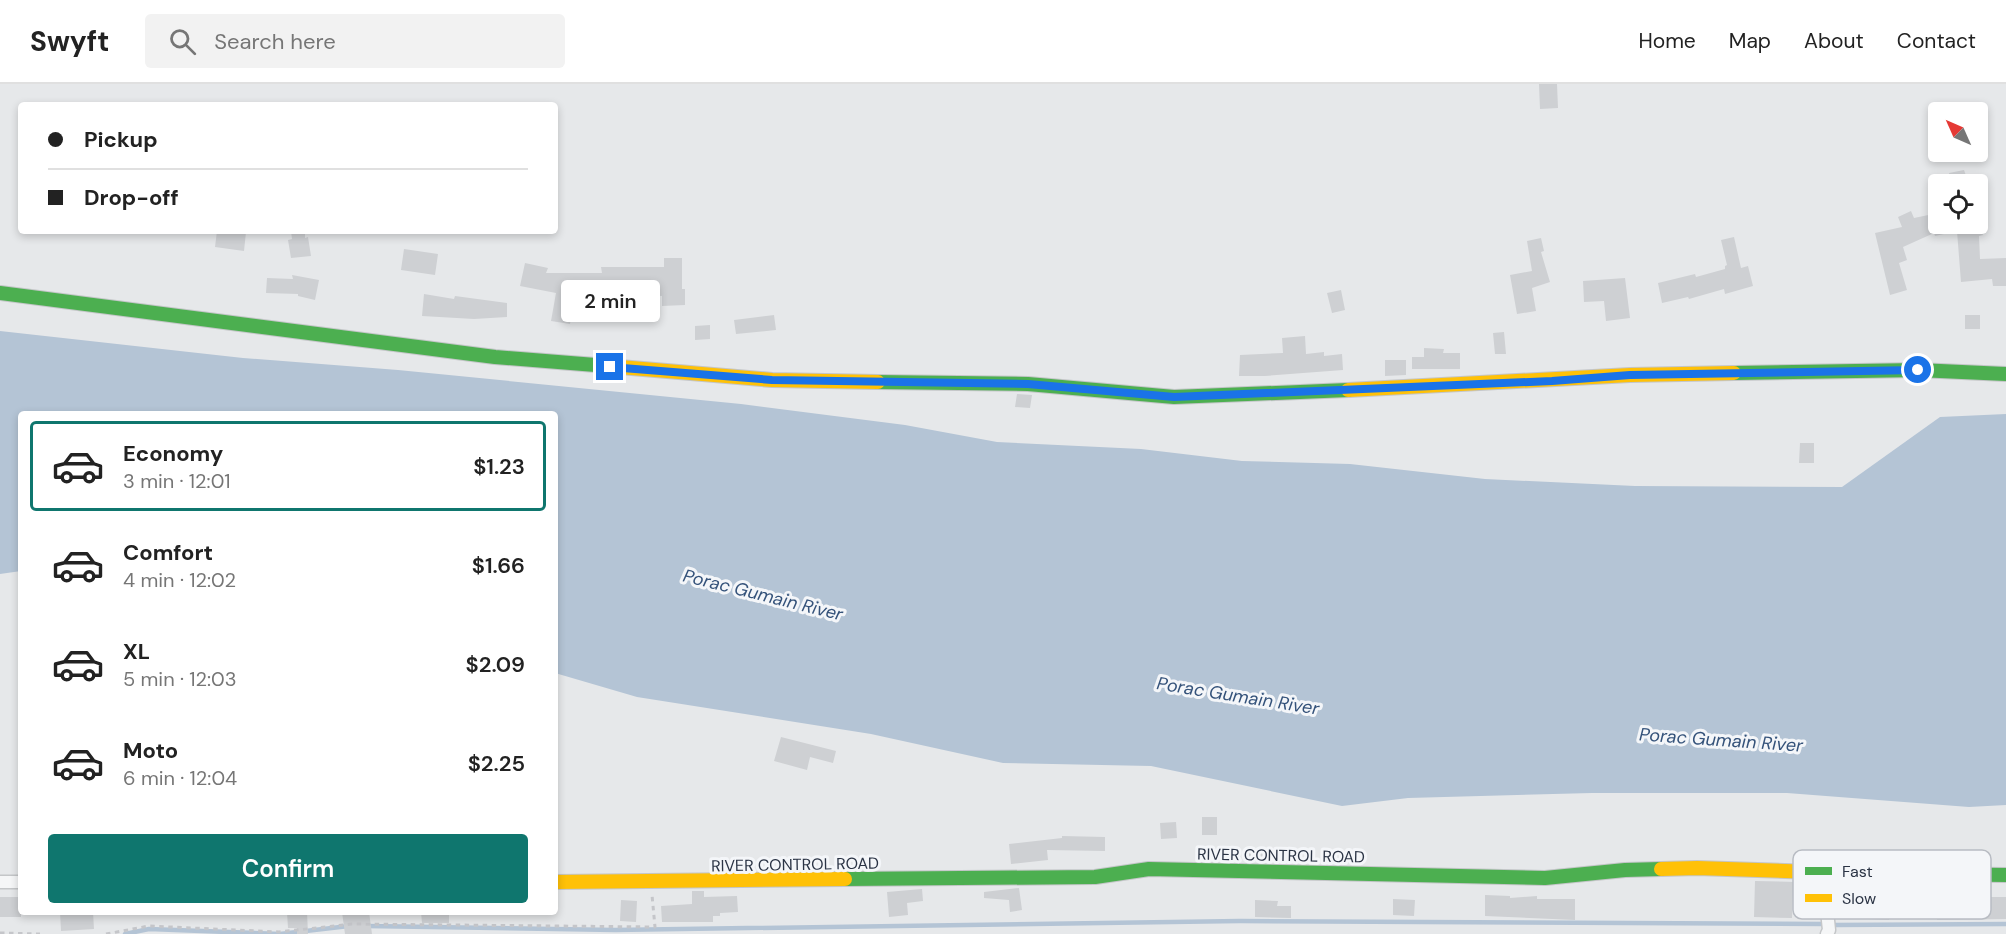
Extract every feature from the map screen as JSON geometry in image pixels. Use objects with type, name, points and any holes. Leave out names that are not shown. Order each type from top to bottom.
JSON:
[{"type":"street","points":[[0,292],[507,358],[772,380],[1028,384],[1174,397],[1630,375],[1918,370],[2006,374]]},
{"type":"street","name":"RIVER CONTROL ROAD","points":[[558,882],[1095,877],[1149,869],[1545,878],[1625,870],[1687,868],[1793,872]]},
{"type":"street","name":"RIVER CONTROL ROAD","points":[[1991,875],[2006,875]]},
{"type":"street","points":[[0,882],[18,882]]},
{"type":"street","points":[[1827,934],[1828,919]]},
{"type":"path","points":[[106,934],[149,926],[279,932],[352,924],[655,927],[652,885]]},
{"type":"path","points":[[0,933],[40,934]]},
{"type":"water","name":"Porac Gumain River","points":[[0,331],[243,358],[398,370],[741,404],[905,425],[997,442],[1141,449],[1242,461],[1350,464],[1485,479],[1635,486],[1842,487],[1940,417],[2006,414],[2006,805],[1969,807],[1787,793],[1592,793],[1408,798],[1342,806],[1151,766],[1003,763],[871,734],[637,697],[558,674],[558,411],[18,411],[18,571],[0,574]]},
{"type":"building","points":[[1539,84],[1557,84],[1558,108],[1540,109]]},
{"type":"building","points":[[1964,170],[1965,174],[1949,174]]},
{"type":"building","points":[[1911,211],[1914,218],[1928,215],[1928,234],[1932,234],[1903,247],[1907,260],[1899,263],[1907,290],[1890,295],[1875,233],[1902,227],[1898,217]]},
{"type":"building","points":[[217,234],[246,234],[244,251],[215,247]]},
{"type":"building","points":[[291,234],[305,234],[305,238],[308,237],[311,256],[291,258],[288,240],[292,239]]},
{"type":"building","points":[[1957,234],[1983,234],[1979,236],[1980,259],[2006,258],[2006,286],[1993,286],[1992,279],[1961,282]]},
{"type":"building","points":[[1734,237],[1741,268],[1748,266],[1753,286],[1725,294],[1724,289],[1689,299],[1688,297],[1662,303],[1658,283],[1695,274],[1696,277],[1725,269],[1727,265],[1721,240]]},
{"type":"building","points":[[1541,238],[1544,251],[1541,252],[1550,282],[1532,288],[1536,311],[1517,314],[1510,275],[1532,271],[1527,241]]},
{"type":"building","points":[[404,249],[438,254],[435,275],[401,270]]},
{"type":"building","points":[[664,258],[682,258],[682,289],[685,289],[685,305],[662,306],[662,296],[643,295],[643,291],[619,291],[619,293],[575,297],[570,324],[551,321],[556,293],[520,286],[525,263],[548,268],[546,273],[602,273],[601,267],[664,267]]},
{"type":"building","points":[[292,275],[319,280],[315,300],[298,296],[298,294],[266,293],[267,278],[293,279]]},
{"type":"building","points":[[1625,278],[1630,318],[1606,321],[1604,301],[1584,302],[1583,281]]},
{"type":"building","points":[[1341,290],[1345,310],[1332,313],[1327,293]]},
{"type":"building","points":[[424,294],[507,303],[507,317],[474,319],[422,316]]},
{"type":"building","points":[[774,315],[776,330],[736,334],[734,320]]},
{"type":"building","points":[[1965,315],[1980,315],[1980,329],[1965,329]]},
{"type":"building","points":[[710,325],[710,339],[695,340],[695,326]]},
{"type":"building","points":[[1504,332],[1506,354],[1495,354],[1493,333]]},
{"type":"building","points":[[1305,336],[1306,354],[1324,352],[1324,356],[1342,354],[1343,370],[1239,376],[1240,355],[1283,353],[1282,338]]},
{"type":"building","points":[[1424,348],[1444,349],[1443,353],[1460,353],[1460,369],[1412,369],[1412,357],[1424,357]]},
{"type":"building","points":[[1385,360],[1406,360],[1406,375],[1385,376]]},
{"type":"building","points":[[1017,394],[1032,395],[1030,408],[1015,407]]},
{"type":"building","points":[[1800,443],[1814,443],[1814,463],[1799,463]]},
{"type":"building","points":[[781,737],[836,751],[833,763],[810,757],[807,770],[774,761]]},
{"type":"building","points":[[1202,817],[1217,817],[1217,835],[1202,835]]},
{"type":"building","points":[[1176,822],[1177,838],[1161,839],[1160,823]]},
{"type":"building","points":[[1062,836],[1105,837],[1105,851],[1047,850],[1048,860],[1011,864],[1009,844],[1062,838]]},
{"type":"building","points":[[1249,848],[1264,849],[1263,861],[1248,861]]},
{"type":"building","points":[[1755,881],[1793,882],[1792,918],[1754,917]]},
{"type":"building","points":[[1019,888],[1022,910],[1010,912],[1009,900],[984,898],[984,892]]},
{"type":"building","points":[[922,889],[923,901],[907,903],[908,915],[889,917],[887,892]]},
{"type":"building","points":[[692,891],[704,891],[704,897],[737,896],[738,912],[720,913],[720,916],[713,916],[713,922],[662,922],[661,906],[692,904]]},
{"type":"building","points":[[1485,895],[1510,896],[1510,898],[1537,896],[1537,899],[1575,899],[1575,920],[1485,916]]},
{"type":"building","points":[[0,897],[18,897],[18,915],[21,917],[0,917]]},
{"type":"building","points":[[1991,897],[2006,897],[2006,919],[1937,920],[1991,919]]},
{"type":"building","points":[[1393,899],[1415,900],[1414,916],[1393,915]]},
{"type":"building","points":[[621,900],[637,901],[636,922],[620,921]]},
{"type":"building","points":[[1255,900],[1278,901],[1277,906],[1291,906],[1291,918],[1255,917]]},
{"type":"building","points":[[60,915],[93,915],[94,929],[61,931]]},
{"type":"building","points":[[287,915],[307,915],[308,934],[297,934],[297,928],[288,928]]},
{"type":"building","points":[[342,915],[369,915],[372,934],[345,934]]},
{"type":"building","points":[[421,915],[449,915],[449,923],[422,923]]},
{"type":"waterway","points":[[366,926],[615,930],[1240,921],[1824,924]]},
{"type":"waterway","points":[[1834,925],[2006,924]]},
{"type":"waterway","points":[[125,934],[149,929],[280,934],[349,926]]},
{"type":"traffic: fast","points":[[0,293],[495,357],[608,366]]},
{"type":"traffic: fast","points":[[1734,373],[1918,370],[2006,374]]},
{"type":"traffic: fast","points":[[878,382],[1028,384],[1174,397],[1348,390]]},
{"type":"traffic: fast","points":[[845,879],[1095,877],[1149,869],[1545,878],[1661,869]]},
{"type":"traffic: fast","points":[[1991,875],[2006,875]]},
{"type":"traffic: slow","points":[[608,366],[772,380],[878,382]]},
{"type":"traffic: slow","points":[[1348,390],[1630,375],[1734,373]]},
{"type":"traffic: slow","points":[[1661,869],[1793,871]]},
{"type":"traffic: slow","points":[[558,882],[845,879]]},
{"type":"route","points":[[610,367],[772,380],[1028,384],[1174,397],[1552,381],[1630,375],[1918,370]]}]
